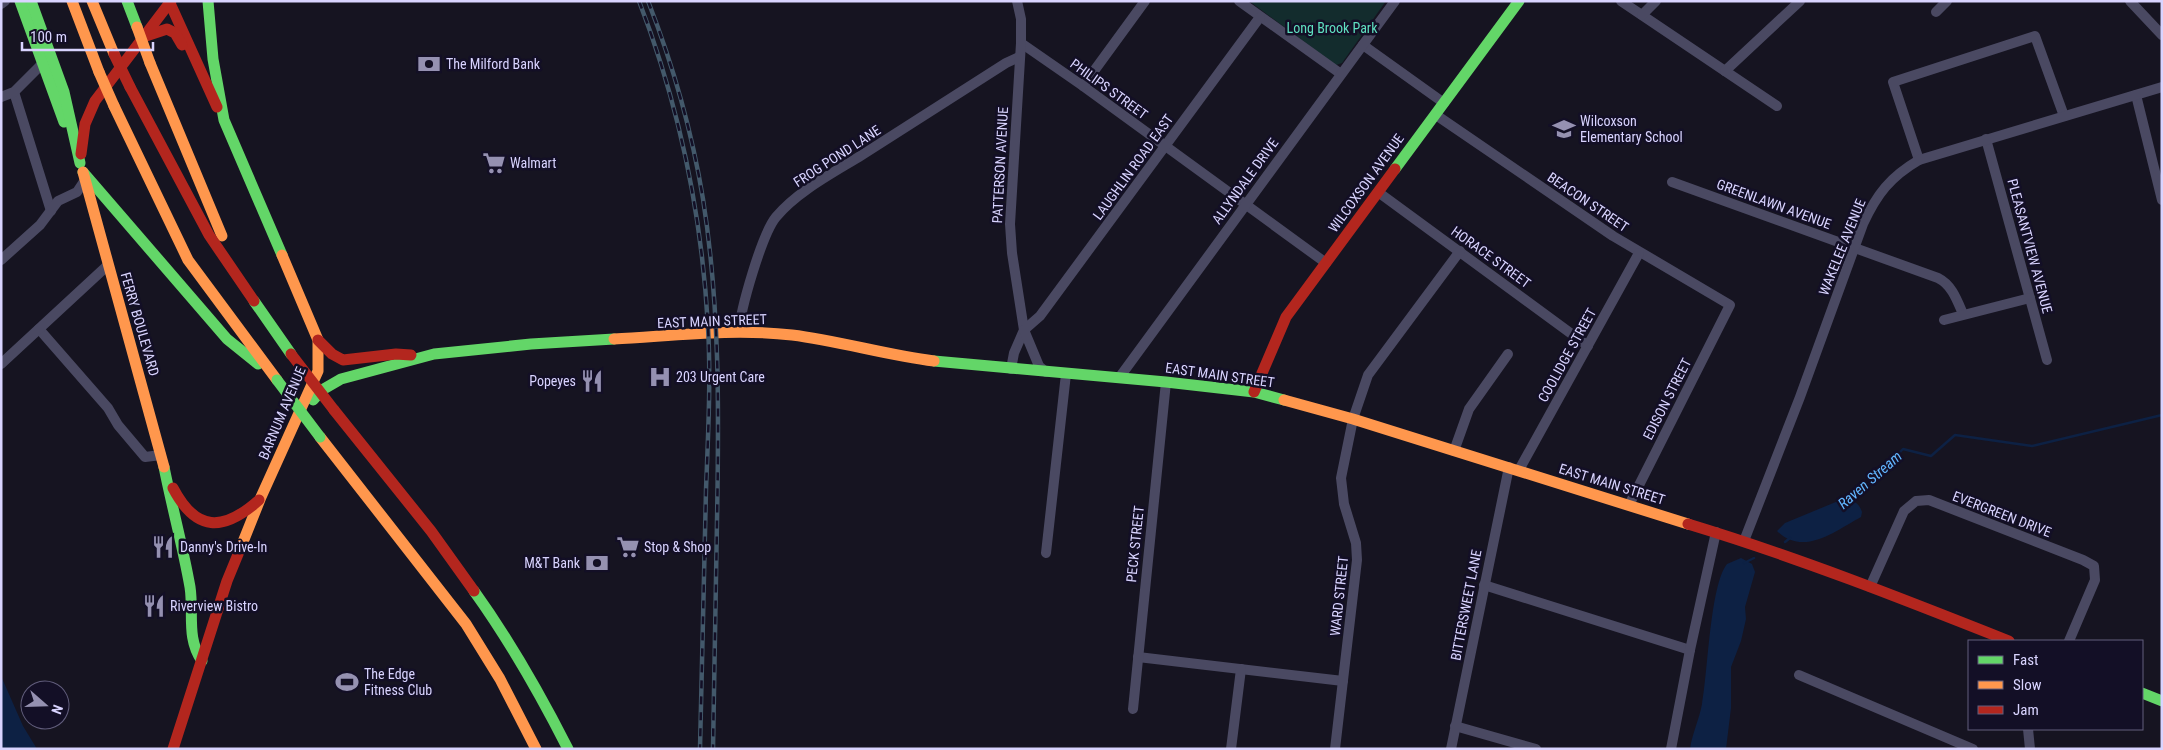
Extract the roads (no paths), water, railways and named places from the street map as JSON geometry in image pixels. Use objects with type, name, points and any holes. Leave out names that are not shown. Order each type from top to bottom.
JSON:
[{"type":"main road","name":"FERRY BOULEVARD","points":[[20,1],[83,172],[161,455],[190,589],[192,640],[195,651],[202,661]]},
{"type":"main road","points":[[31,1],[64,92],[83,172],[227,339],[277,380]]},
{"type":"main road","points":[[72,1],[114,106],[188,260],[320,437],[478,641],[504,685],[536,749]]},
{"type":"main road","points":[[92,1],[130,87],[210,235],[242,285],[291,354],[468,581],[528,671],[568,749]]},
{"type":"main road","points":[[128,1],[150,63],[242,285]]},
{"type":"main road","name":"BARNUM AVENUE","points":[[173,749],[227,581],[261,497],[318,371],[318,340],[224,120],[213,59],[208,1]]},
{"type":"main road","name":"WILCOXSON AVENUE","points":[[1254,392],[1282,325],[1519,1]]},
{"type":"main road","points":[[83,172],[85,124],[94,101],[170,2],[213,100],[224,120]]},
{"type":"main road","points":[[144,37],[164,28],[175,32],[180,38],[200,87],[213,100]]},
{"type":"main road","name":"EAST MAIN STREET","points":[[298,417],[322,390],[341,379],[422,356],[531,344],[740,332],[792,335],[922,360],[1166,382],[1254,392],[1353,419],[1744,541],[2006,640]]},
{"type":"main road","name":"EAST MAIN STREET","points":[[318,340],[335,358],[343,360],[396,354],[422,356]]},
{"type":"main road","points":[[165,473],[186,509],[194,516],[207,522],[221,523],[235,518],[246,512],[261,497]]},
{"type":"main road","points":[[2143,693],[2162,701]]},
{"type":"street","points":[[1,4],[4,1]]},
{"type":"street","name":"PATTERSON AVENUE","points":[[1018,1],[1021,19],[1021,43],[1010,224],[1012,253],[1024,330],[1035,359],[1041,369],[1046,372]]},
{"type":"street","points":[[1239,1],[1341,74]]},
{"type":"street","name":"ALLYNDALE DRIVE","points":[[1119,378],[1395,1]]},
{"type":"street","points":[[1621,1],[1777,106]]},
{"type":"street","points":[[1642,15],[1656,1]]},
{"type":"street","points":[[1725,71],[1800,1]]},
{"type":"street","points":[[1936,12],[1947,1]]},
{"type":"street","points":[[2130,1],[2162,35]]},
{"type":"street","points":[[1083,86],[1143,2]]},
{"type":"street","name":"LAUGHLIN ROAD EAST","points":[[1024,330],[1040,316],[1260,17]]},
{"type":"street","points":[[1919,160],[1893,82],[2035,36],[2064,116]]},
{"type":"street","name":"PHILIPS STREET","points":[[1021,43],[1326,263]]},
{"type":"street","points":[[1363,44],[1444,102]]},
{"type":"street","name":"FROG POND LANE","points":[[740,332],[742,312],[765,238],[775,218],[787,206],[821,181],[1006,63],[1019,57]]},
{"type":"street","points":[[1,97],[14,92],[43,63]]},
{"type":"street","name":"WAKELEE AVENUE","points":[[1744,541],[1800,397],[1854,247],[1868,214],[1884,188],[1897,174],[1919,160],[2162,87]]},
{"type":"street","points":[[14,92],[51,211]]},
{"type":"street","points":[[2136,95],[2162,200]]},
{"type":"street","name":"BEACON STREET","points":[[1436,115],[1639,253],[1730,306]]},
{"type":"street","name":"PLEASANTVIEW AVENUE","points":[[1986,139],[2047,360]]},
{"type":"street","points":[[1,260],[40,225],[58,201],[77,192],[83,172]]},
{"type":"street","name":"GREENLAWN AVENUE","points":[[1672,182],[1943,280],[1952,290],[1963,314]]},
{"type":"street","name":"HORACE STREET","points":[[1378,192],[1588,346]]},
{"type":"street","name":"WARD STREET","points":[[1335,749],[1357,560],[1356,543],[1344,504],[1342,488],[1342,469],[1353,419],[1368,375],[1460,251]]},
{"type":"street","name":"COOLIDGE STREET","points":[[1514,468],[1588,346],[1639,253]]},
{"type":"street","points":[[1,364],[108,265]]},
{"type":"street","points":[[1944,320],[2030,298]]},
{"type":"street","name":"EDISON STREET","points":[[1629,505],[1730,306]]},
{"type":"street","points":[[39,329],[108,408],[118,425],[145,457],[161,455]]},
{"type":"street","points":[[1011,369],[1014,353],[1024,330]]},
{"type":"street","points":[[1454,451],[1469,409],[1508,354]]},
{"type":"street","points":[[1046,553],[1066,374]]},
{"type":"street","name":"PECK STREET","points":[[1133,709],[1166,382]]},
{"type":"street","name":"BITTERSWEET LANE","points":[[1451,749],[1484,585],[1514,468]]},
{"type":"street","name":"EVERGREEN DRIVE","points":[[1870,587],[1904,511],[1916,501],[1929,500],[2094,566],[2095,580],[2069,640]]},
{"type":"street","points":[[1671,749],[1716,532]]},
{"type":"street","points":[[1484,585],[1690,650]]},
{"type":"street","points":[[1138,656],[1240,670],[1343,681]]},
{"type":"street","points":[[1231,749],[1240,670]]},
{"type":"street","points":[[1799,675],[1973,749]]},
{"type":"street","points":[[1456,726],[1536,749]]},
{"type":"street","points":[[2028,730],[2030,749]]},
{"type":"water","points":[[1843,499],[1853,501],[1859,506],[1862,512],[1861,517],[1830,534],[1809,542],[1798,542],[1787,538],[1777,531],[1785,523]]},
{"type":"water","points":[[1741,558],[1752,564],[1755,572],[1745,607],[1746,619],[1741,641],[1731,667],[1731,708],[1726,749],[1690,749],[1702,704],[1713,609],[1721,575],[1727,564]]},
{"type":"water","points":[[1,676],[20,719],[20,730],[25,730],[37,749],[1,749]]},
{"type":"waterway","name":"Raven Stream","points":[[1849,500],[1870,483],[1903,449],[1931,456],[1955,435],[2032,446],[2162,415]]},
{"type":"waterway","name":"Raven Stream","points":[[1785,542],[1790,538]]},
{"type":"waterway","name":"Raven Stream","points":[[1744,563],[1754,558]]},
{"type":"railway","points":[[639,1],[666,80],[677,121],[694,202],[705,285],[709,347],[709,388],[700,749]]},
{"type":"railway","points":[[648,1],[666,50],[693,149],[703,199],[713,279],[718,440],[713,749]]},
{"type":"place","name":"The Milford Bank","points":[[429,64]]},
{"type":"place","name":"Wilcoxson Elementary School","points":[[1564,129]]},
{"type":"place","name":"Walmart","points":[[494,163]]},
{"type":"place","name":"203 Urgent Care","points":[[660,377]]},
{"type":"place","name":"Popeyes","points":[[592,381]]},
{"type":"place","name":"Danny's Drive-In","points":[[163,547]]},
{"type":"place","name":"Stop & Shop","points":[[628,547]]},
{"type":"place","name":"M&T Bank","points":[[597,563]]},
{"type":"place","name":"Riverview Bistro","points":[[154,606]]},
{"type":"place","name":"The Edge Fitness Club","points":[[347,682]]},
{"type":"park label","name":"Long Brook Park","points":[[1332,28]]}]
